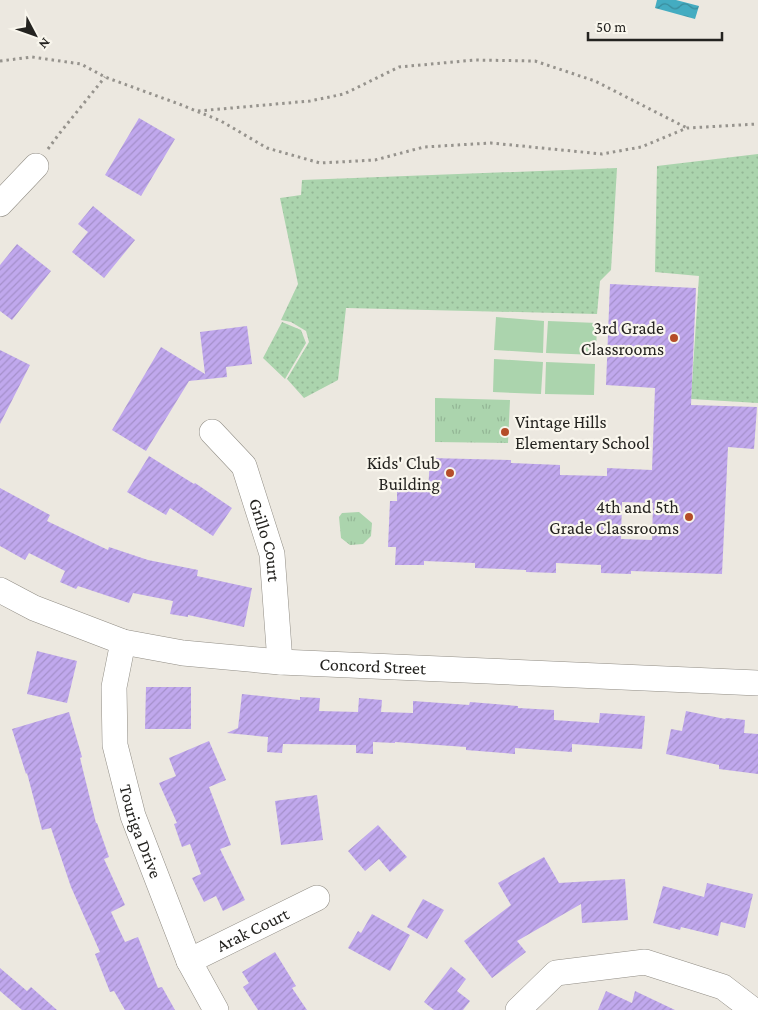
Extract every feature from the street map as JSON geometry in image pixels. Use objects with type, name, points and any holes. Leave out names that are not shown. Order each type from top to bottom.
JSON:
[{"type":"street","points":[[0,204],[36,166]]},
{"type":"street","name":"Grillo Court","points":[[212,432],[244,466],[272,554],[280,662]]},
{"type":"street","name":"Concord Street","points":[[0,590],[34,608],[123,642],[182,653],[280,662],[758,683]]},
{"type":"street","name":"Touriga Drive","points":[[123,642],[114,687],[115,745],[132,816],[189,961],[216,1010]]},
{"type":"street","name":"Arak Court","points":[[189,961],[318,898]]},
{"type":"street","points":[[518,1010],[556,973],[645,962],[723,987],[753,1010]]},
{"type":"path","points":[[0,61],[32,56],[81,64],[106,77],[221,121],[268,148],[320,163],[375,160],[424,147],[491,143],[602,154],[641,147],[687,128],[758,124]]},
{"type":"path","points":[[198,111],[310,101],[344,94],[400,67],[475,60],[534,61],[595,81],[687,128]]},
{"type":"path","points":[[36,166],[59,134],[106,77]]},
{"type":"green space","points":[[758,154],[758,403],[691,399],[699,276],[655,272],[657,166]]},
{"type":"green space","points":[[617,168],[611,270],[600,281],[597,314],[346,308],[338,380],[304,398],[287,379],[309,342],[306,331],[291,322],[281,320],[298,284],[280,198],[301,195],[302,180]]},
{"type":"green space","points":[[496,317],[544,321],[543,353],[494,350]]},
{"type":"green space","points":[[548,321],[597,323],[596,355],[546,353]]},
{"type":"green space","points":[[282,322],[301,330],[306,343],[285,379],[263,358]]},
{"type":"green space","points":[[494,359],[543,362],[541,394],[493,392]]},
{"type":"green space","points":[[546,362],[595,364],[594,395],[545,394]]},
{"type":"green space","points":[[435,398],[510,400],[508,443],[435,442]]},
{"type":"green space","points":[[359,512],[372,523],[371,536],[363,544],[350,545],[341,538],[339,517],[342,513]]},
{"type":"water","points":[[657,0],[676,0],[699,6],[695,19],[655,8]]},
{"type":"building","points":[[139,118],[175,139],[141,196],[105,175]]},
{"type":"building","points":[[93,206],[135,240],[104,278],[72,252],[88,232],[78,224]]},
{"type":"building","points":[[17,244],[51,271],[12,320],[0,311],[0,265]]},
{"type":"building","points":[[610,284],[696,288],[691,405],[757,407],[754,449],[728,447],[722,574],[631,571],[631,574],[601,573],[601,565],[556,563],[556,573],[475,568],[475,563],[424,561],[424,565],[395,565],[396,547],[388,547],[390,501],[397,501],[397,490],[428,492],[430,458],[511,460],[511,463],[560,465],[560,475],[607,476],[607,468],[652,470],[655,388],[606,385]],"holes":[[[622,502],[653,503],[652,540],[621,539]]]},
{"type":"building","points":[[247,326],[252,364],[226,367],[227,377],[189,381],[146,451],[112,430],[161,347],[205,374],[200,332]]},
{"type":"building","points":[[0,350],[30,365],[0,424]]},
{"type":"building","points":[[149,456],[195,483],[232,508],[213,536],[170,508],[166,515],[127,492]]},
{"type":"building","points":[[0,488],[50,515],[47,521],[108,550],[109,547],[148,560],[198,570],[197,576],[252,588],[244,627],[188,615],[188,617],[170,614],[173,601],[133,593],[129,603],[78,586],[76,589],[60,582],[65,571],[29,553],[25,560],[0,546]]},
{"type":"building","points":[[37,651],[77,661],[67,703],[27,694]]},
{"type":"building","points":[[146,687],[191,687],[191,729],[145,729]]},
{"type":"building","points":[[242,694],[300,700],[300,697],[320,698],[319,711],[358,712],[359,698],[382,700],[381,712],[413,713],[413,701],[469,705],[470,702],[554,710],[554,720],[599,723],[600,713],[645,716],[642,749],[572,744],[572,752],[515,748],[515,754],[466,750],[466,747],[373,742],[373,754],[356,753],[356,745],[283,744],[282,753],[267,752],[268,737],[227,733],[238,728]]},
{"type":"building","points":[[686,711],[725,719],[745,720],[744,733],[758,734],[758,774],[719,769],[719,765],[666,754],[671,729],[682,731]]},
{"type":"building","points":[[69,712],[82,757],[80,758],[96,823],[109,857],[104,859],[125,905],[111,912],[125,942],[138,937],[158,988],[162,987],[175,1010],[125,1010],[114,991],[110,992],[95,954],[100,952],[71,887],[51,828],[42,830],[27,773],[12,729]]},
{"type":"building","points":[[209,741],[226,780],[209,787],[231,845],[220,849],[245,900],[223,911],[216,896],[204,902],[192,878],[201,874],[190,844],[182,847],[174,824],[177,823],[159,783],[176,776],[169,758]]},
{"type":"building","points":[[317,795],[323,840],[281,845],[275,801]]},
{"type":"building","points":[[378,825],[407,857],[390,872],[379,859],[365,871],[348,851]]},
{"type":"building","points":[[544,857],[559,883],[625,879],[628,920],[582,923],[581,904],[517,941],[526,952],[492,978],[464,941],[511,905],[498,883]]},
{"type":"building","points":[[707,883],[753,894],[745,928],[721,922],[718,936],[681,927],[680,930],[653,923],[663,886],[704,897]]},
{"type":"building","points":[[423,899],[444,910],[427,939],[407,927]]},
{"type":"building","points":[[372,914],[410,935],[390,971],[348,948],[358,931],[361,933]]},
{"type":"building","points":[[275,952],[296,986],[292,988],[307,1010],[258,1010],[243,987],[249,983],[242,972]]},
{"type":"building","points":[[451,967],[466,979],[457,991],[470,1001],[463,1010],[434,1010],[424,1002]]},
{"type":"building","points":[[0,968],[27,991],[31,987],[57,1010],[22,1010],[0,991]]},
{"type":"building","points":[[606,991],[632,1003],[635,991],[675,1010],[598,1010]]},
{"type":"place","name":"3rd Grade Classrooms","points":[[674,338]]},
{"type":"place","name":"Vintage Hills Elementary School","points":[[505,432]]},
{"type":"place","name":"Kids' Club Building","points":[[450,473]]},
{"type":"place","name":"4th and 5th Grade Classrooms","points":[[689,517]]}]
